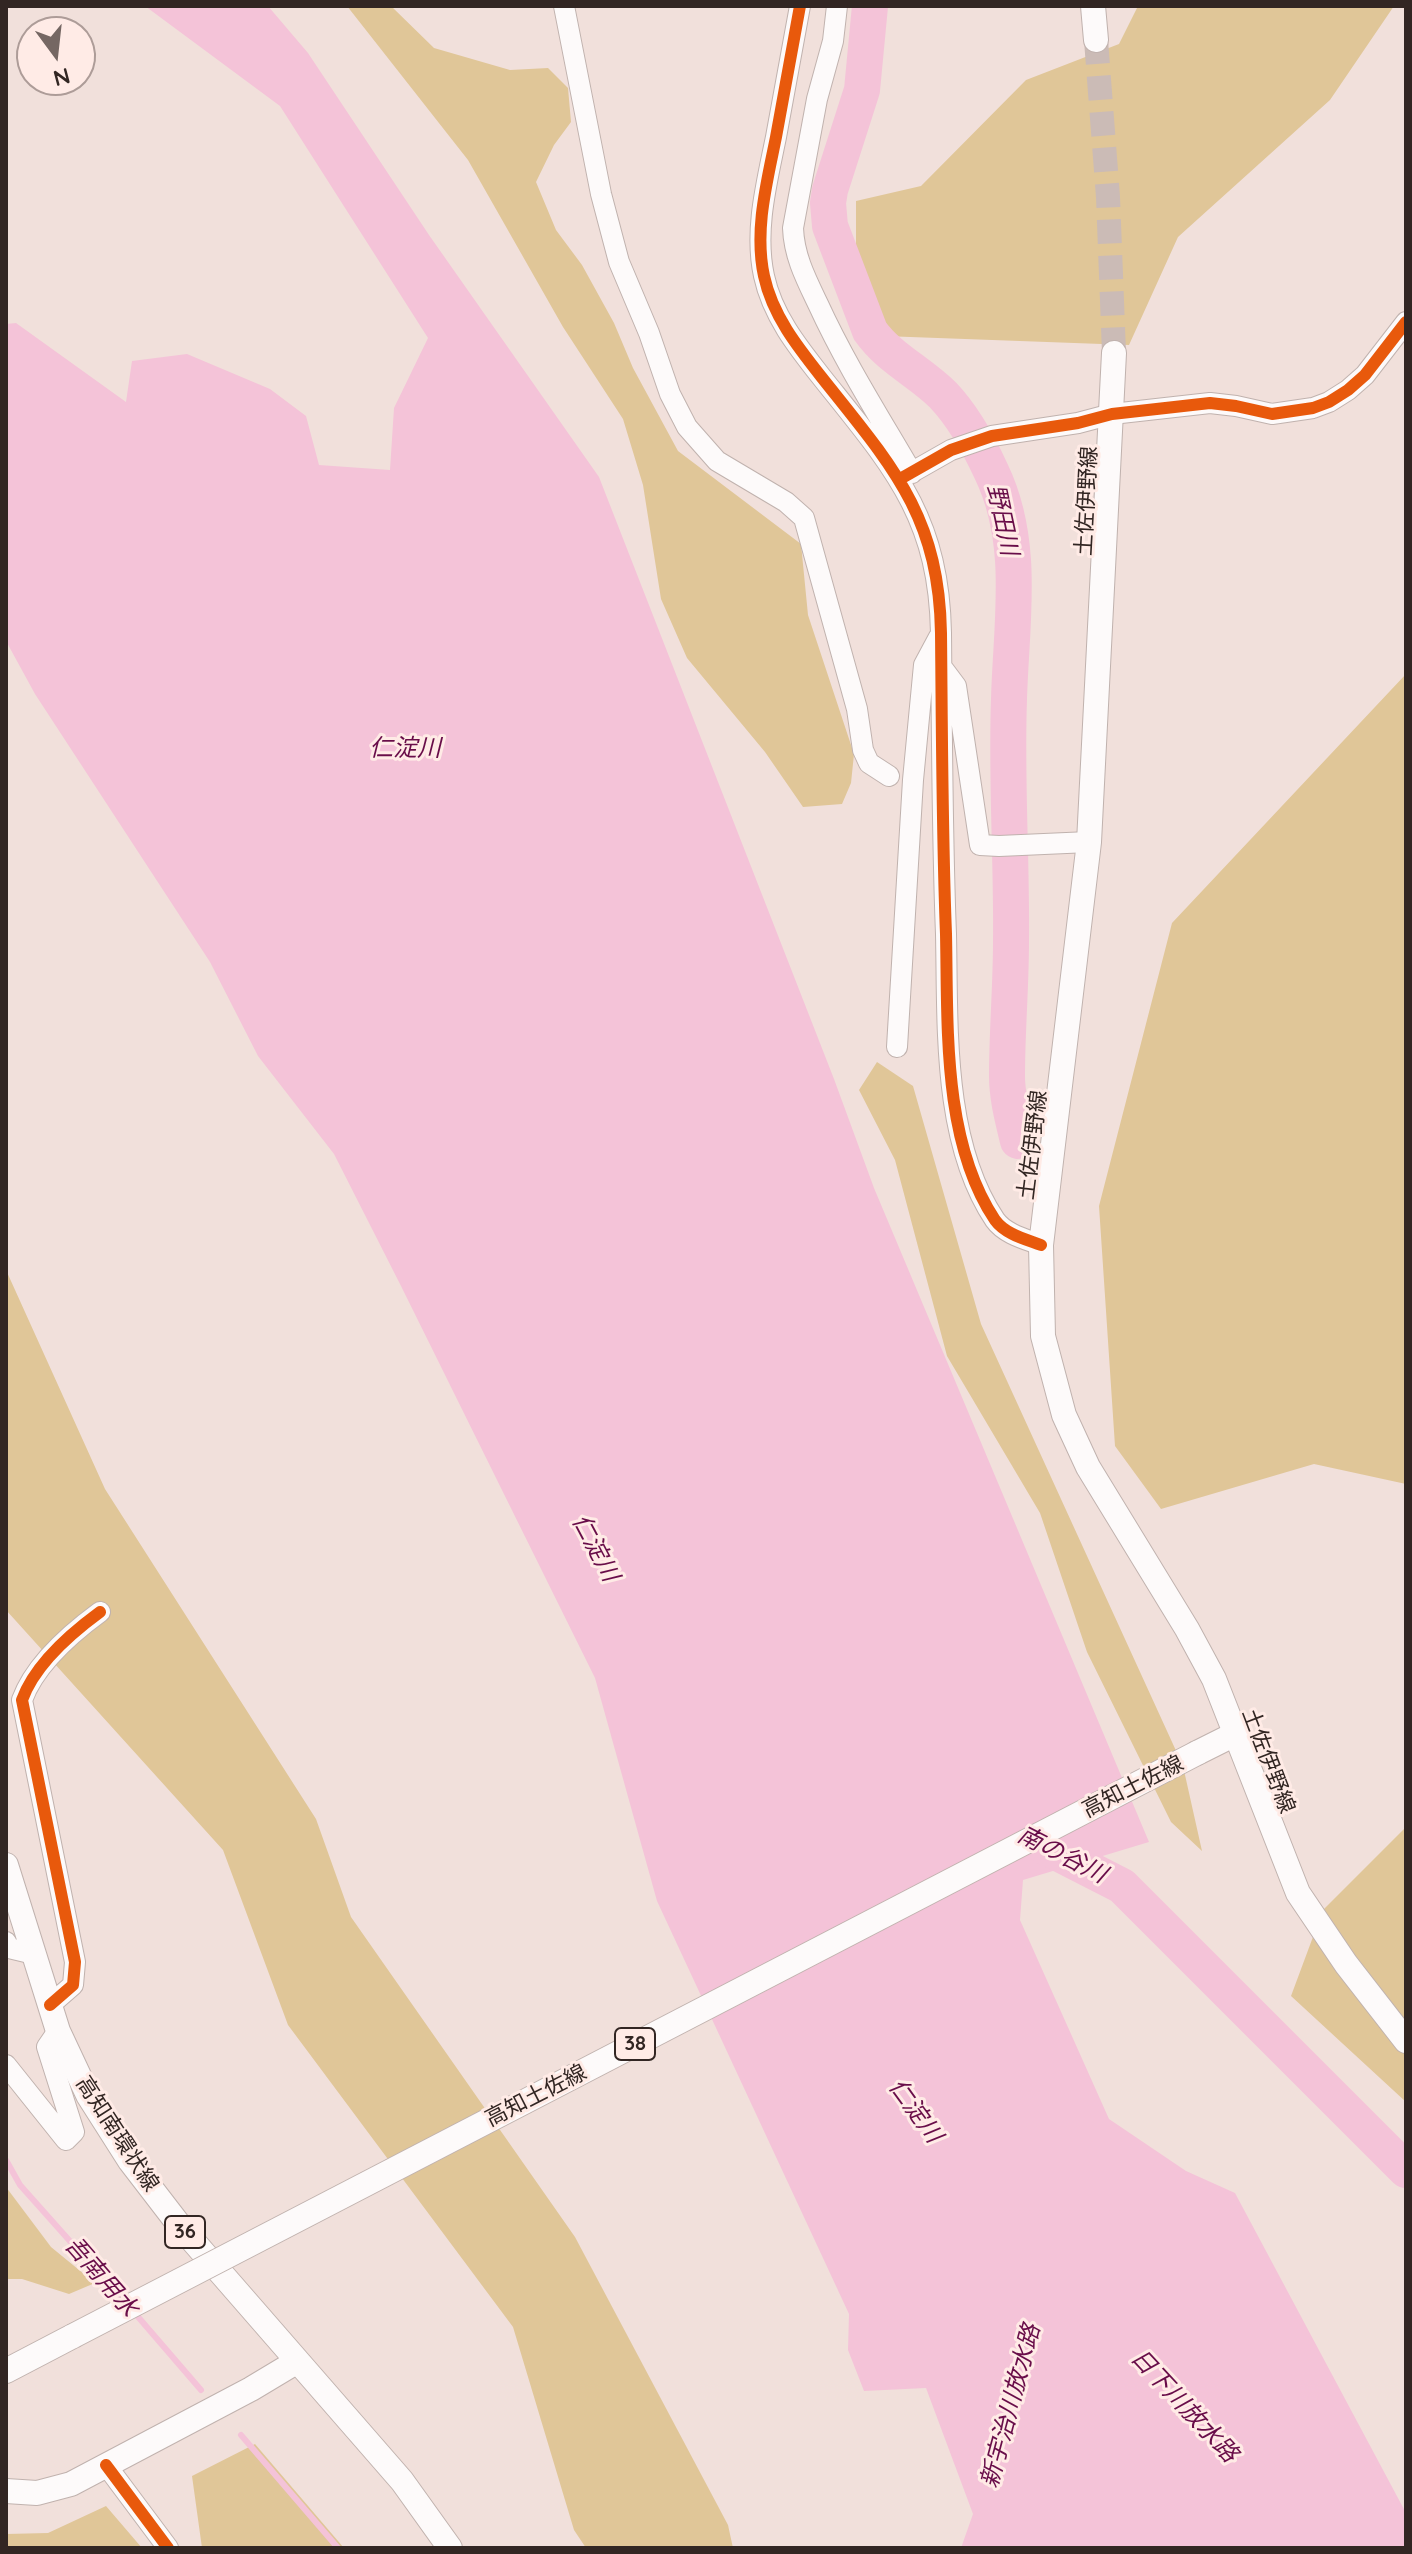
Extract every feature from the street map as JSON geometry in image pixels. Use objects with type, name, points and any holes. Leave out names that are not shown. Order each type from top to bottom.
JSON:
[{"type":"main road","points":[[1093,6],[1096,40]]},
{"type":"main road","name":"土佐伊野線","points":[[1114,353],[1089,842],[1041,1245],[1043,1336],[1064,1415],[1088,1467],[1208,1667],[1237,1733],[1298,1893],[1346,1964],[1406,2041]]},
{"type":"main road","name":"高知土佐線","points":[[6,2371],[1237,1733]]},
{"type":"main road","name":"高知南環状線","points":[[6,1865],[58,2031],[88,2095],[130,2161],[180,2226],[402,2481],[450,2548]]},
{"type":"main road","points":[[6,2491],[37,2493],[71,2484],[296,2362]]},
{"type":"street","points":[[564,6],[601,194],[619,262],[670,394],[687,427],[717,461],[786,502],[804,518],[857,709],[863,750],[869,763],[889,776]]},
{"type":"street","points":[[800,6],[763,202],[760,242],[763,273],[771,303],[797,347],[874,443],[906,476]]},
{"type":"street","points":[[837,6],[833,41],[817,99],[793,228],[793,244],[827,324],[906,476],[932,557],[940,604],[949,1053],[961,1138],[970,1171],[994,1218],[1010,1233],[1041,1245]]},
{"type":"street","points":[[906,476],[951,450],[992,436],[1078,423],[1112,414],[1210,403],[1272,414],[1313,408],[1339,396],[1365,375],[1406,322]]},
{"type":"street","points":[[897,1047],[913,780],[924,665],[941,634]]},
{"type":"street","points":[[941,666],[956,686],[977,840],[984,847],[1089,842]]},
{"type":"street","points":[[50,2005],[73,1985],[75,1962],[22,1700],[28,1684],[71,1634],[100,1612]]},
{"type":"street","points":[[6,1942],[9,1948],[34,1954]]},
{"type":"street","points":[[6,2065],[66,2140],[74,2132],[47,2047],[58,2031]]},
{"type":"street","points":[[106,2465],[168,2548]]},
{"type":"shaded area","points":[[347,6],[391,6],[434,48],[510,70],[548,68],[568,88],[571,122],[554,145],[536,182],[556,230],[582,265],[678,451],[801,544],[808,615],[854,754],[851,783],[842,804],[803,807],[765,752],[687,658],[661,599],[643,485],[623,419],[563,327],[468,160]]},
{"type":"shaded area","points":[[1138,6],[1394,6],[1330,100],[1178,237],[1129,345],[883,336],[856,280],[856,201],[921,186],[1026,80],[1119,44]]},
{"type":"shaded area","points":[[1406,674],[1406,1484],[1314,1464],[1161,1509],[1115,1446],[1099,1206],[1172,923]]},
{"type":"shaded area","points":[[877,1062],[913,1086],[981,1324],[1183,1766],[1202,1851],[1171,1822],[1087,1652],[1040,1513],[947,1356],[895,1160],[859,1090]]},
{"type":"shaded area","points":[[6,1270],[105,1489],[316,1819],[351,1917],[575,2237],[728,2525],[733,2548],[586,2548],[574,2530],[513,2327],[288,2025],[223,1850],[6,1610]]},
{"type":"shaded area","points":[[1406,1827],[1406,2102],[1291,1996],[1323,1910]]},
{"type":"shaded area","points":[[6,2187],[51,2247],[95,2283],[69,2294],[22,2279],[6,2279]]},
{"type":"shaded area","points":[[255,2444],[344,2548],[202,2548],[192,2476]]},
{"type":"shaded area","points":[[106,2506],[142,2548],[6,2548],[6,2534],[48,2533]]},
{"type":"water","points":[[145,6],[268,6],[308,53],[429,235],[599,477],[874,1188],[1149,1842],[1023,1880],[1020,1920],[1109,2119],[1186,2171],[1235,2193],[1406,2513],[1406,2548],[961,2548],[973,2514],[926,2388],[864,2391],[848,2350],[849,2314],[657,1901],[595,1678],[334,1154],[258,1056],[210,962],[35,694],[6,641],[6,324],[16,323],[126,402],[132,361],[187,354],[270,389],[306,416],[319,465],[390,470],[394,408],[428,338],[280,106]]},
{"type":"waterway","name":"野田川","points":[[870,6],[862,90],[830,190],[830,226],[870,331],[886,349],[943,395],[976,441],[1002,498],[1013,555],[1008,729],[1011,959],[1007,1076],[1018,1141]]},
{"type":"waterway","name":"南の谷川","points":[[1034,1841],[1122,1886],[1406,2170]]},
{"type":"waterway","name":"吾南用水","points":[[6,2160],[20,2185],[125,2303]]},
{"type":"waterway","name":"吾南用水","points":[[133,2311],[201,2390]]},
{"type":"waterway","name":"吾南用水","points":[[241,2435],[338,2548]]},
{"type":"tunnel","points":[[1096,40],[1108,197],[1114,353]]},
{"type":"cycle path","points":[[800,6],[763,206],[760,241],[764,276],[774,306],[789,333],[873,443],[909,498],[932,558],[941,633],[951,1082],[965,1155],[978,1189],[995,1220],[1010,1232],[1041,1245]]},
{"type":"cycle path","points":[[900,479],[951,450],[992,436],[1078,423],[1112,414],[1210,403],[1272,414],[1313,408],[1348,390],[1365,375],[1406,322]]},
{"type":"cycle path","points":[[50,2005],[73,1985],[75,1962],[22,1700],[44,1662],[100,1612]]},
{"type":"cycle path","points":[[106,2465],[168,2548]]},
{"type":"water label","name":"仁淀川","points":[[405,749]]},
{"type":"water label","name":"仁淀川","points":[[595,1548]]},
{"type":"water label","name":"仁淀川","points":[[915,2111]]},
{"type":"water label","name":"新宇治川放水路","points":[[1011,2406]]},
{"type":"water label","name":"日下川放水路","points":[[1184,2406]]}]
